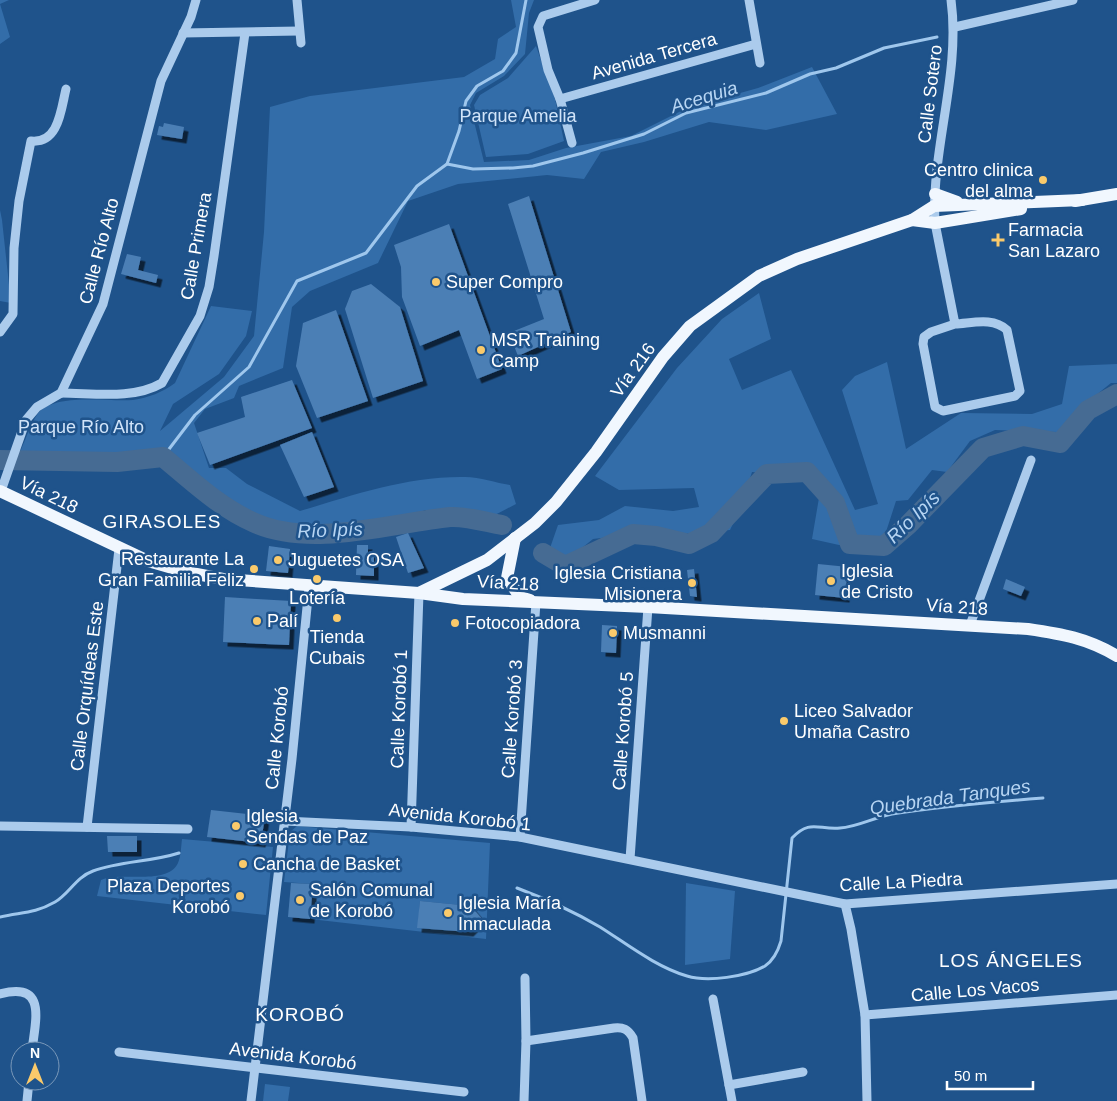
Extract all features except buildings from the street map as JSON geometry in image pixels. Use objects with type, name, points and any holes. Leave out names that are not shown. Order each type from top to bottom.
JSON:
[{"type":"main road","name":"Vía 216","points":[[912,220],[935,223],[1117,194]]},
{"type":"main road","name":"Vía 216","points":[[419,593],[487,560],[535,523],[556,502],[596,452],[663,357],[690,326],[759,276],[797,258],[912,220],[935,200],[969,204],[1082,200]]},
{"type":"main road","name":"Vía 218","points":[[0,491],[148,561],[186,572],[223,579],[309,587],[419,593],[463,599],[970,624],[1028,629],[1079,638],[1096,643],[1117,656]]},
{"type":"main road","points":[[515,538],[507,578],[520,597],[536,602]]},
{"type":"street","name":"Calle Río Alto","points":[[61,393],[103,304],[161,81],[191,17],[196,0]]},
{"type":"street","points":[[297,0],[301,43]]},
{"type":"street","points":[[572,143],[560,99],[548,70],[538,27],[543,16],[596,0]]},
{"type":"street","points":[[749,0],[760,63]]},
{"type":"street","name":"Calle Sotero","points":[[951,0],[955,26],[935,200],[935,223],[955,324]]},
{"type":"street","points":[[955,26],[1073,0]]},
{"type":"street","points":[[183,33],[300,31]]},
{"type":"street","name":"Calle Primera","points":[[61,393],[132,394],[152,389],[162,383],[200,316],[214,256],[245,33]]},
{"type":"street","name":"Avenida Tercera","points":[[560,99],[756,44]]},
{"type":"street","points":[[0,332],[13,314],[14,248],[27,139],[46,138],[54,131],[66,89]]},
{"type":"street","points":[[992,321],[1001,324],[1007,330],[1020,391],[1015,396],[942,411],[935,408],[923,344],[924,338],[931,332],[955,324],[992,321]]},
{"type":"street","points":[[0,491],[26,420],[37,407],[61,393]]},
{"type":"street","points":[[970,624],[1031,460]]},
{"type":"street","name":"Calle Orquídeas Este","points":[[87,827],[120,549]]},
{"type":"street","name":"Calle Korobó","points":[[251,1101],[309,587]]},
{"type":"street","name":"Calle Korobó 1","points":[[411,827],[419,593]]},
{"type":"street","name":"Calle Korobó 3","points":[[520,837],[536,602]]},
{"type":"street","name":"Calle Korobó 5","points":[[630,859],[648,607]]},
{"type":"street","name":"Avenida Korobó 1","points":[[284,820],[411,827],[520,837],[630,859]]},
{"type":"street","points":[[0,826],[188,829]]},
{"type":"street","name":"Calle La Piedra","points":[[630,859],[844,904],[1117,884]]},
{"type":"street","points":[[844,904],[851,929],[865,1015],[867,1101]]},
{"type":"street","points":[[524,1101],[526,1041],[525,978]]},
{"type":"street","points":[[0,994],[18,991],[27,993],[34,999],[37,1007],[33,1041]]},
{"type":"street","name":"Calle Los Vacos","points":[[865,1015],[1117,995]]},
{"type":"street","points":[[712,999],[732,1101]]},
{"type":"street","points":[[526,1041],[622,1027],[629,1031],[633,1038],[642,1101]]},
{"type":"street","name":"Avenida Korobó","points":[[119,1052],[464,1092]]},
{"type":"street","points":[[729,1085],[803,1072]]},
{"type":"green space","points":[[0,0],[9,0],[0,4]]},
{"type":"green space","name":"Parque Río Alto","points":[[511,0],[534,0],[529,13],[525,54],[504,76],[476,93],[470,105],[484,162],[529,160],[566,148],[631,136],[687,108],[758,88],[812,67],[837,114],[766,130],[709,122],[644,142],[601,152],[584,179],[547,175],[458,184],[408,201],[378,263],[310,291],[292,307],[283,368],[239,386],[234,398],[205,409],[194,423],[209,468],[226,468],[247,484],[300,511],[402,483],[471,477],[510,485],[516,504],[491,517],[465,511],[425,510],[388,528],[299,534],[256,524],[220,504],[194,477],[158,462],[128,467],[51,463],[18,467],[23,455],[19,454],[34,421],[39,412],[47,406],[70,400],[139,399],[160,392],[175,383],[211,306],[252,311],[246,336],[219,374],[173,404],[160,431],[224,377],[254,336],[264,232],[270,107],[310,96],[464,77],[495,59],[498,39],[516,27]]},
{"type":"green space","points":[[0,4],[10,37],[0,44]]},
{"type":"green space","name":"Parque Amelia","points":[[536,46],[555,99],[564,141],[528,154],[486,157],[474,105],[480,95],[508,78]]},
{"type":"green space","points":[[0,210],[2,220],[11,303],[0,301]]},
{"type":"green space","points":[[759,293],[771,339],[729,359],[742,390],[791,370],[855,510],[878,504],[842,390],[855,376],[887,362],[906,449],[961,413],[1032,414],[1062,404],[1069,366],[1117,364],[1117,383],[1111,383],[1085,404],[1083,431],[995,430],[970,441],[947,472],[932,470],[908,500],[896,501],[885,535],[858,546],[839,545],[812,539],[820,492],[795,476],[752,472],[740,509],[730,530],[656,536],[633,534],[593,539],[567,560],[550,548],[558,525],[599,520],[625,506],[673,511],[699,507],[694,488],[619,490],[595,476],[677,368],[722,319]]},
{"type":"green space","points":[[297,826],[490,843],[486,939],[310,919],[313,884],[284,882],[290,832]],"holes":[[[420,901],[471,906],[482,919],[469,932],[418,928]]]},
{"type":"green space","points":[[182,839],[273,847],[266,915],[97,896],[101,880],[120,877],[154,876],[172,870],[179,860]]},
{"type":"green space","points":[[686,883],[735,891],[730,959],[685,965]]},
{"type":"green space","points":[[265,1084],[290,1087],[288,1101],[263,1101]]},
{"type":"waterway","points":[[163,457],[195,415],[249,367],[297,281],[366,253],[417,186],[447,164],[459,131],[466,101],[477,86],[503,71],[516,53],[526,0]]},
{"type":"waterway","name":"Acequia","points":[[447,164],[473,169],[533,166],[644,134],[686,113],[766,93],[810,74],[836,68],[884,48],[937,37]]},
{"type":"waterway","name":"Río Ipís","points":[[543,553],[565,566],[633,534],[656,536],[689,544],[711,533],[767,474],[807,472],[835,503],[850,544],[884,546],[908,525],[983,448],[1023,436],[1060,443],[1088,410],[1117,394]]},
{"type":"waterway","name":"Río Ipís","points":[[0,460],[117,462],[163,457],[230,510],[255,523],[277,530],[326,534],[450,517],[469,518],[502,525]]},
{"type":"waterway","name":"Quebrada Tanques","points":[[517,888],[580,916],[653,961],[675,972],[705,979],[738,976],[765,966],[777,952],[781,941],[792,838],[798,832],[809,827],[846,827],[886,815],[911,811],[1043,798]]},
{"type":"waterway","name":"Quebrada Tanques","points":[[0,917],[34,911],[47,906],[60,899],[82,877],[93,871],[114,865],[179,853]]},
{"type":"place","name":"Centro clinica del alma","points":[[1043,180]]},
{"type":"place","name":"Farmacia San Lazaro","points":[[998,240]]},
{"type":"place","name":"Super Compro","points":[[436,282]]},
{"type":"place","name":"MSR Training Camp","points":[[481,350]]},
{"type":"place","name":"Juguetes OSA","points":[[278,560]]},
{"type":"place","name":"Restaurante La Gran Familia Feliz","points":[[254,569]]},
{"type":"place","name":"Lotería","points":[[317,579]]},
{"type":"place","name":"Iglesia de Cristo","points":[[831,581]]},
{"type":"place","name":"Iglesia Cristiana Misionera","points":[[692,583]]},
{"type":"place","name":"Tienda Cubais","points":[[337,618]]},
{"type":"place","name":"Palí","points":[[257,621]]},
{"type":"place","name":"Fotocopiadora","points":[[455,623]]},
{"type":"place","name":"Musmanni","points":[[613,633]]},
{"type":"place","name":"Liceo Salvador Umaña Castro","points":[[784,721]]},
{"type":"place","name":"Iglesia Sendas de Paz","points":[[236,826]]},
{"type":"place","name":"Cancha de Basket","points":[[243,864]]},
{"type":"place","name":"Plaza Deportes Korobó","points":[[240,896]]},
{"type":"place","name":"Salón Comunal de Korobó","points":[[300,900]]},
{"type":"place","name":"Iglesia María Inmaculada","points":[[448,913]]},
{"type":"district","name":"GIRASOLES","points":[[162,521]]},
{"type":"district","name":"LOS ÁNGELES","points":[[1011,960]]},
{"type":"district","name":"KOROBÓ","points":[[300,1014]]}]
